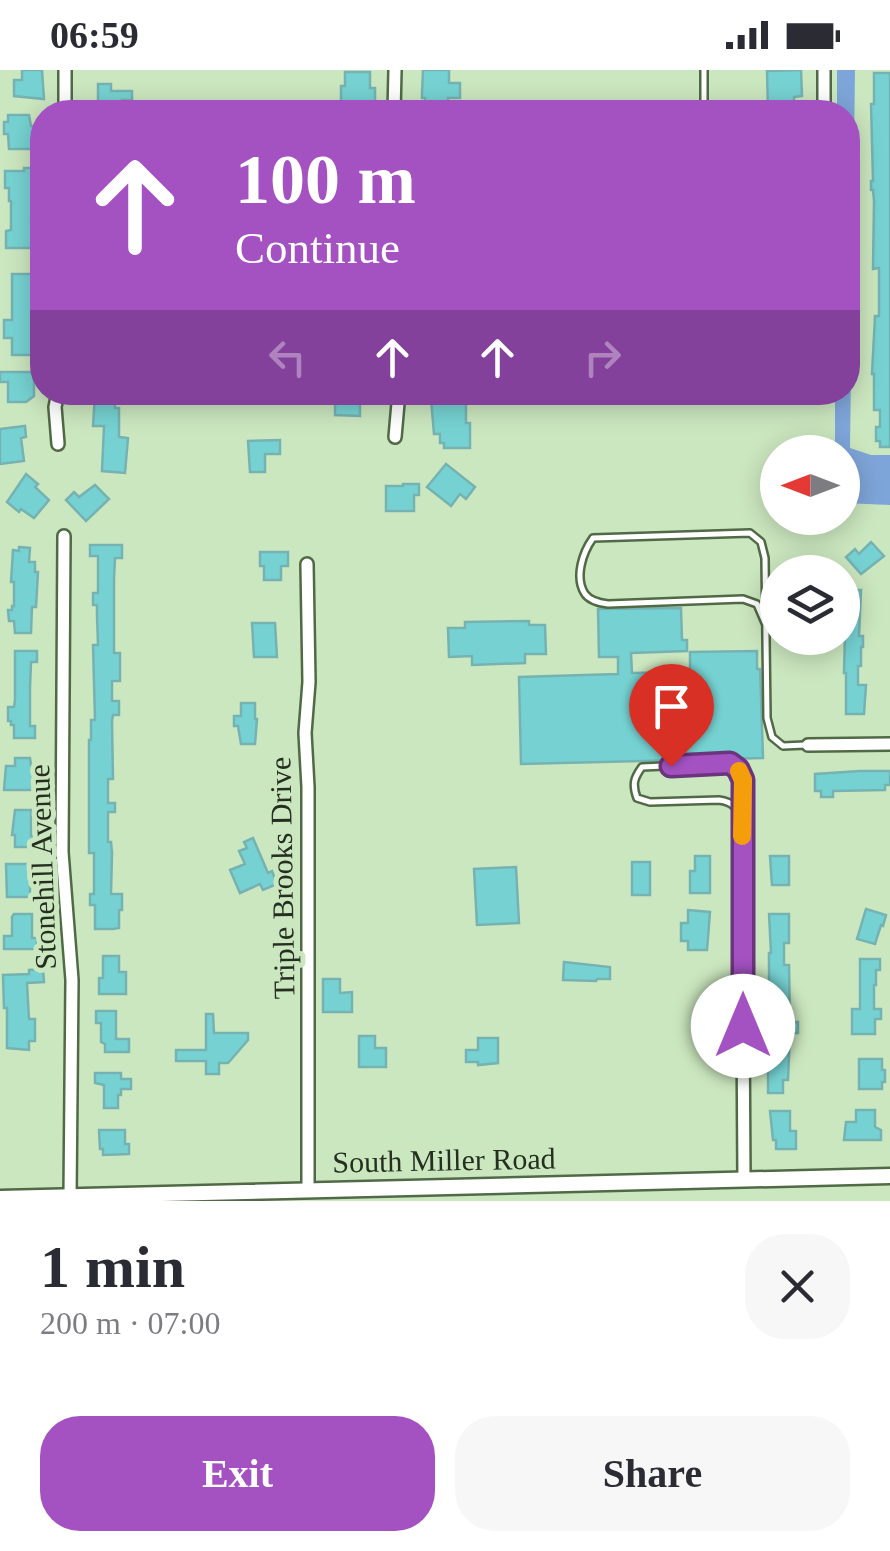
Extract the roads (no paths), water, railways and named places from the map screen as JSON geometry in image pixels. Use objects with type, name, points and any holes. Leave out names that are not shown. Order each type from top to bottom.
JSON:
[{"type":"street","points":[[65,70],[66,100]]},
{"type":"street","points":[[395,100],[396,70]]},
{"type":"street","points":[[824,70],[824,100]]},
{"type":"street","points":[[55,405],[58,444]]},
{"type":"street","points":[[395,436],[398,405]]},
{"type":"street","name":"Stonehill Avenue","points":[[64,536],[62,852],[72,980],[76,1198]]},
{"type":"street","name":"Triple Brooks Drive","points":[[306,564],[308,1191]]},
{"type":"street","points":[[808,745],[890,744]]},
{"type":"street","points":[[742,859],[744,1180]]},
{"type":"street","name":"South Miller Road","points":[[0,1198],[308,1191],[397,1195],[890,1176]]},
{"type":"lane","points":[[704,70],[704,100]]},
{"type":"lane","points":[[750,533],[761,542],[765,558],[766,625],[757,604],[743,599],[608,604],[594,601],[581,581],[581,558],[593,538],[750,533]]},
{"type":"lane","points":[[766,655],[767,718],[772,737],[783,746],[808,745]]},
{"type":"lane","points":[[742,821],[729,801],[650,802],[637,798],[634,777],[642,766],[730,763],[738,769],[743,780],[742,859]]},
{"type":"water","points":[[837,70],[855,70],[855,100],[837,100]]},
{"type":"water","points":[[835,405],[851,405],[850,435],[835,435]]},
{"type":"water","points":[[860,451],[890,455],[890,505],[860,504]]}]
